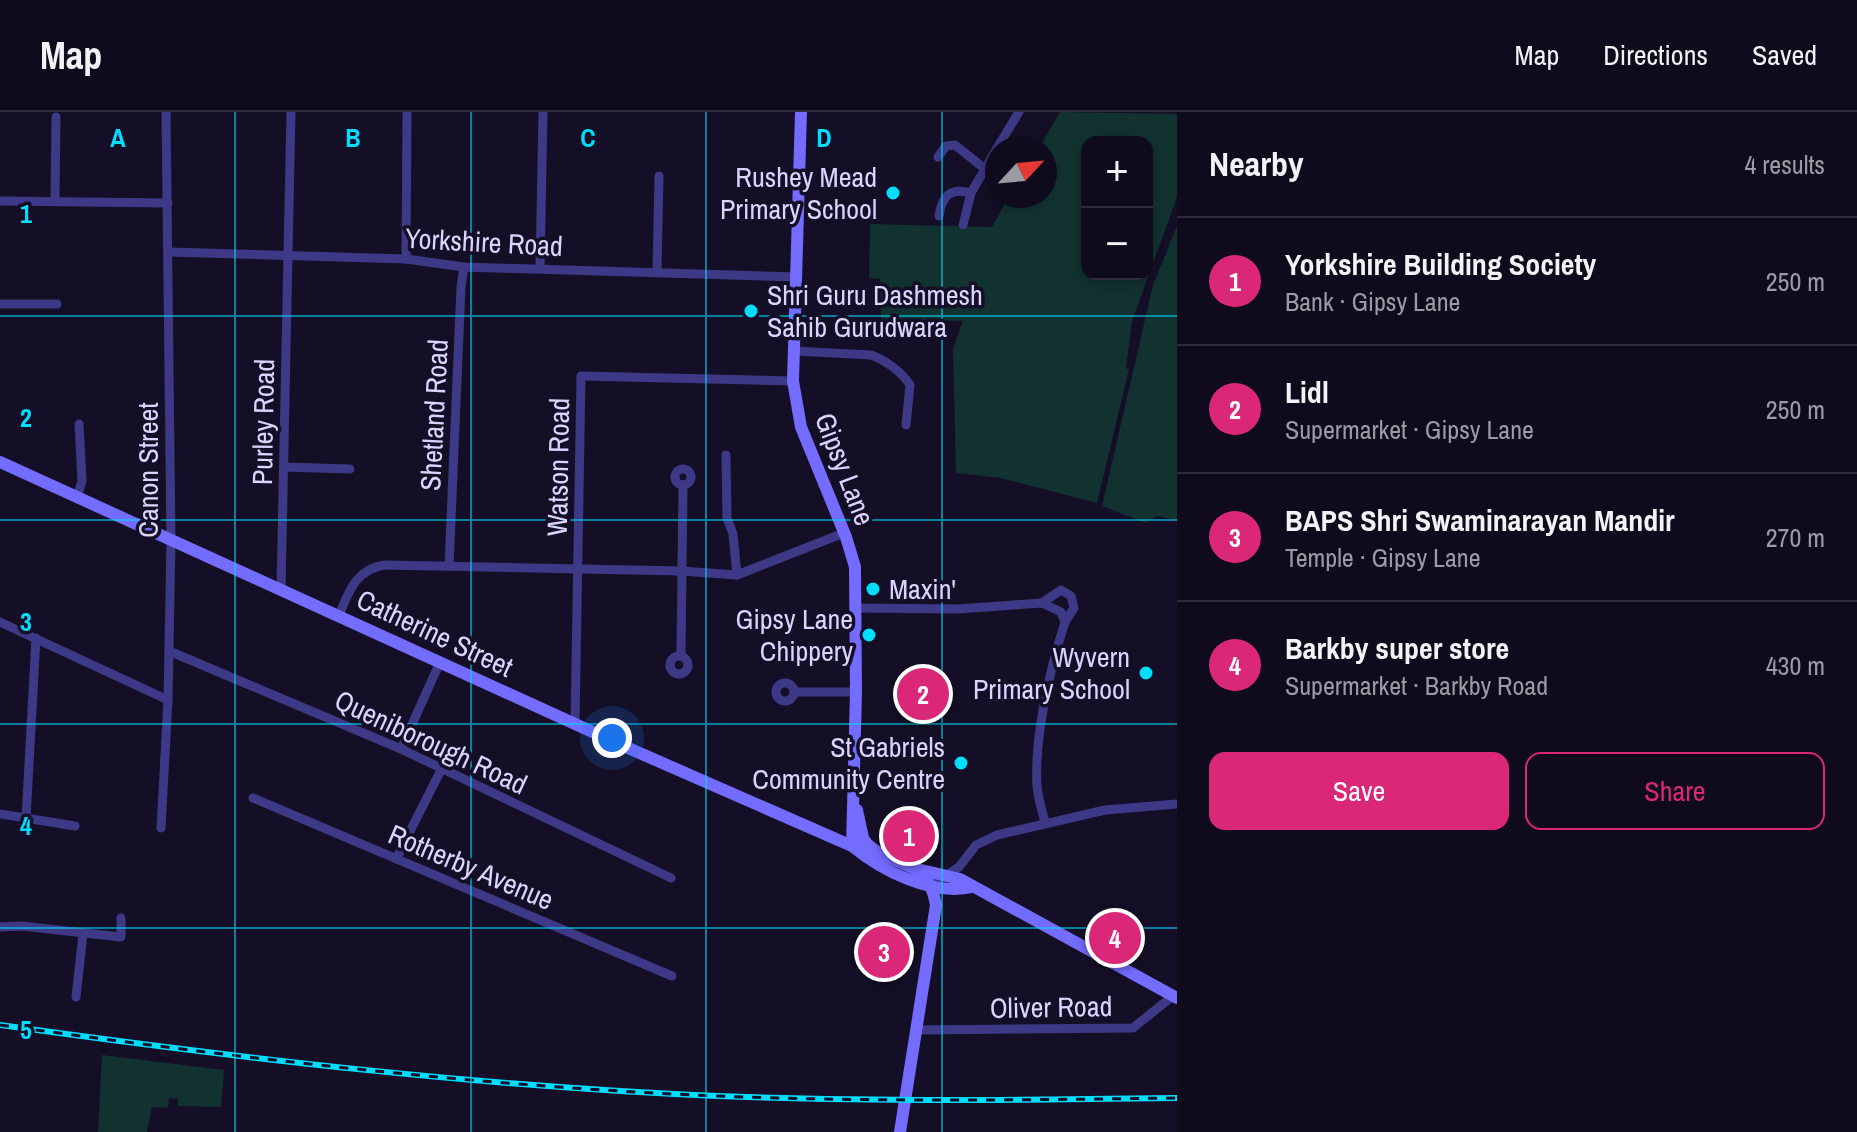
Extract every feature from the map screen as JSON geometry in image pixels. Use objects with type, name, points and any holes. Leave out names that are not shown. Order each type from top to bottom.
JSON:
[{"type":"street","name":"Canon Street","points":[[161,828],[168,700],[171,541],[166,112]]},
{"type":"street","name":"Purley Road","points":[[281,589],[291,112]]},
{"type":"street","points":[[406,259],[407,112]]},
{"type":"street","points":[[540,268],[543,112]]},
{"type":"street","name":"Gipsy Lane","points":[[801,112],[793,381],[801,427],[855,567],[852,846]]},
{"type":"street","points":[[1004,136],[1019,112]]},
{"type":"street","points":[[55,201],[56,117]]},
{"type":"street","points":[[938,157],[946,146],[955,145],[985,169],[971,193],[963,225]]},
{"type":"street","points":[[657,271],[659,176]]},
{"type":"street","points":[[939,216],[942,202],[950,194],[960,190],[971,193]]},
{"type":"street","points":[[0,201],[168,203]]},
{"type":"street","name":"Yorkshire Road","points":[[169,252],[406,259],[464,267],[796,277]]},
{"type":"street","name":"Shetland Road","points":[[449,566],[464,267]]},
{"type":"street","points":[[0,304],[57,304]]},
{"type":"street","points":[[793,351],[880,358],[910,385],[906,425]]},
{"type":"street","name":"Watson Road","points":[[575,723],[581,376],[793,381]]},
{"type":"street","points":[[77,497],[82,481],[79,424]]},
{"type":"street","points":[[726,455],[727,518],[733,534],[737,575]]},
{"type":"street","name":"Catherine Street","points":[[0,462],[852,846]]},
{"type":"street","points":[[284,467],[350,469]]},
{"type":"street","points":[[681,655],[683,485]]},
{"type":"street","points":[[339,615],[352,585],[374,567],[681,571],[737,575],[844,533]]},
{"type":"street","points":[[1042,603],[1061,590],[1071,596],[1074,608],[1065,622],[1053,660],[1038,757],[1037,788],[1045,822]]},
{"type":"street","points":[[856,608],[957,609],[1042,603],[1061,612],[1065,622]]},
{"type":"street","points":[[0,622],[168,700]]},
{"type":"street","points":[[26,818],[36,638]]},
{"type":"street","name":"Queniborough Road","points":[[169,651],[401,749],[671,878]]},
{"type":"street","points":[[401,749],[440,662]]},
{"type":"street","points":[[794,692],[856,692]]},
{"type":"street","points":[[396,859],[441,770]]},
{"type":"street","name":"Gipsy Lane","points":[[854,796],[863,838],[872,849]]},
{"type":"street","name":"Rotherby Avenue","points":[[253,798],[672,976]]},
{"type":"street","points":[[932,885],[962,864],[976,845],[988,838],[1105,810],[1177,804]]},
{"type":"street","points":[[0,814],[75,826]]},
{"type":"street","points":[[824,834],[838,831],[852,817]]},
{"type":"street","points":[[852,846],[872,849],[917,869],[947,875],[1005,902],[1175,996]]},
{"type":"street","points":[[852,846],[870,861],[932,885],[972,887]]},
{"type":"street","points":[[962,864],[972,887]]},
{"type":"street","points":[[900,1132],[936,905],[932,885],[917,869]]},
{"type":"street","points":[[936,905],[957,888]]},
{"type":"street","points":[[0,927],[22,926],[121,937],[121,918]]},
{"type":"street","points":[[76,997],[83,934]]},
{"type":"street","name":"Oliver Road","points":[[917,1030],[1133,1028],[1175,996]]},
{"type":"green space","points":[[1060,112],[1177,114],[1177,197],[1153,263],[1153,136],[1081,136],[1081,280],[1147,280],[1132,321],[1126,368],[1129,369],[1097,503],[1001,478],[956,473],[953,348],[963,321],[881,319],[880,279],[869,278],[870,224],[992,227],[1002,208],[1057,208],[1057,136],[1046,136]]},
{"type":"green space","points":[[1177,226],[1177,520],[1157,516],[1146,523],[1102,506],[1153,285]]},
{"type":"green space","points":[[102,1055],[224,1070],[221,1107],[178,1106],[178,1099],[169,1098],[168,1108],[152,1107],[147,1132],[98,1132]]},
{"type":"railway","points":[[0,1025],[357,1069],[627,1091],[832,1099],[1177,1098]]},
{"type":"place","name":"Rushey Mead Primary School","points":[[893,193]]},
{"type":"place","name":"Shri Guru Dashmesh Sahib Gurudwara","points":[[751,311]]},
{"type":"place","name":"Maxin'","points":[[873,589]]},
{"type":"place","name":"Gipsy Lane Chippery","points":[[869,635]]},
{"type":"place","name":"Wyvern Primary School","points":[[1146,673]]},
{"type":"place","name":"Lidl","points":[[923,694]]},
{"type":"place","name":"St Gabriels Community Centre","points":[[961,763]]},
{"type":"place","name":"Yorkshire Building Society","points":[[909,836]]},
{"type":"place","name":"Barkby super store","points":[[1115,938]]},
{"type":"place","name":"BAPS Shri Swaminarayan Mandir","points":[[884,952]]}]
